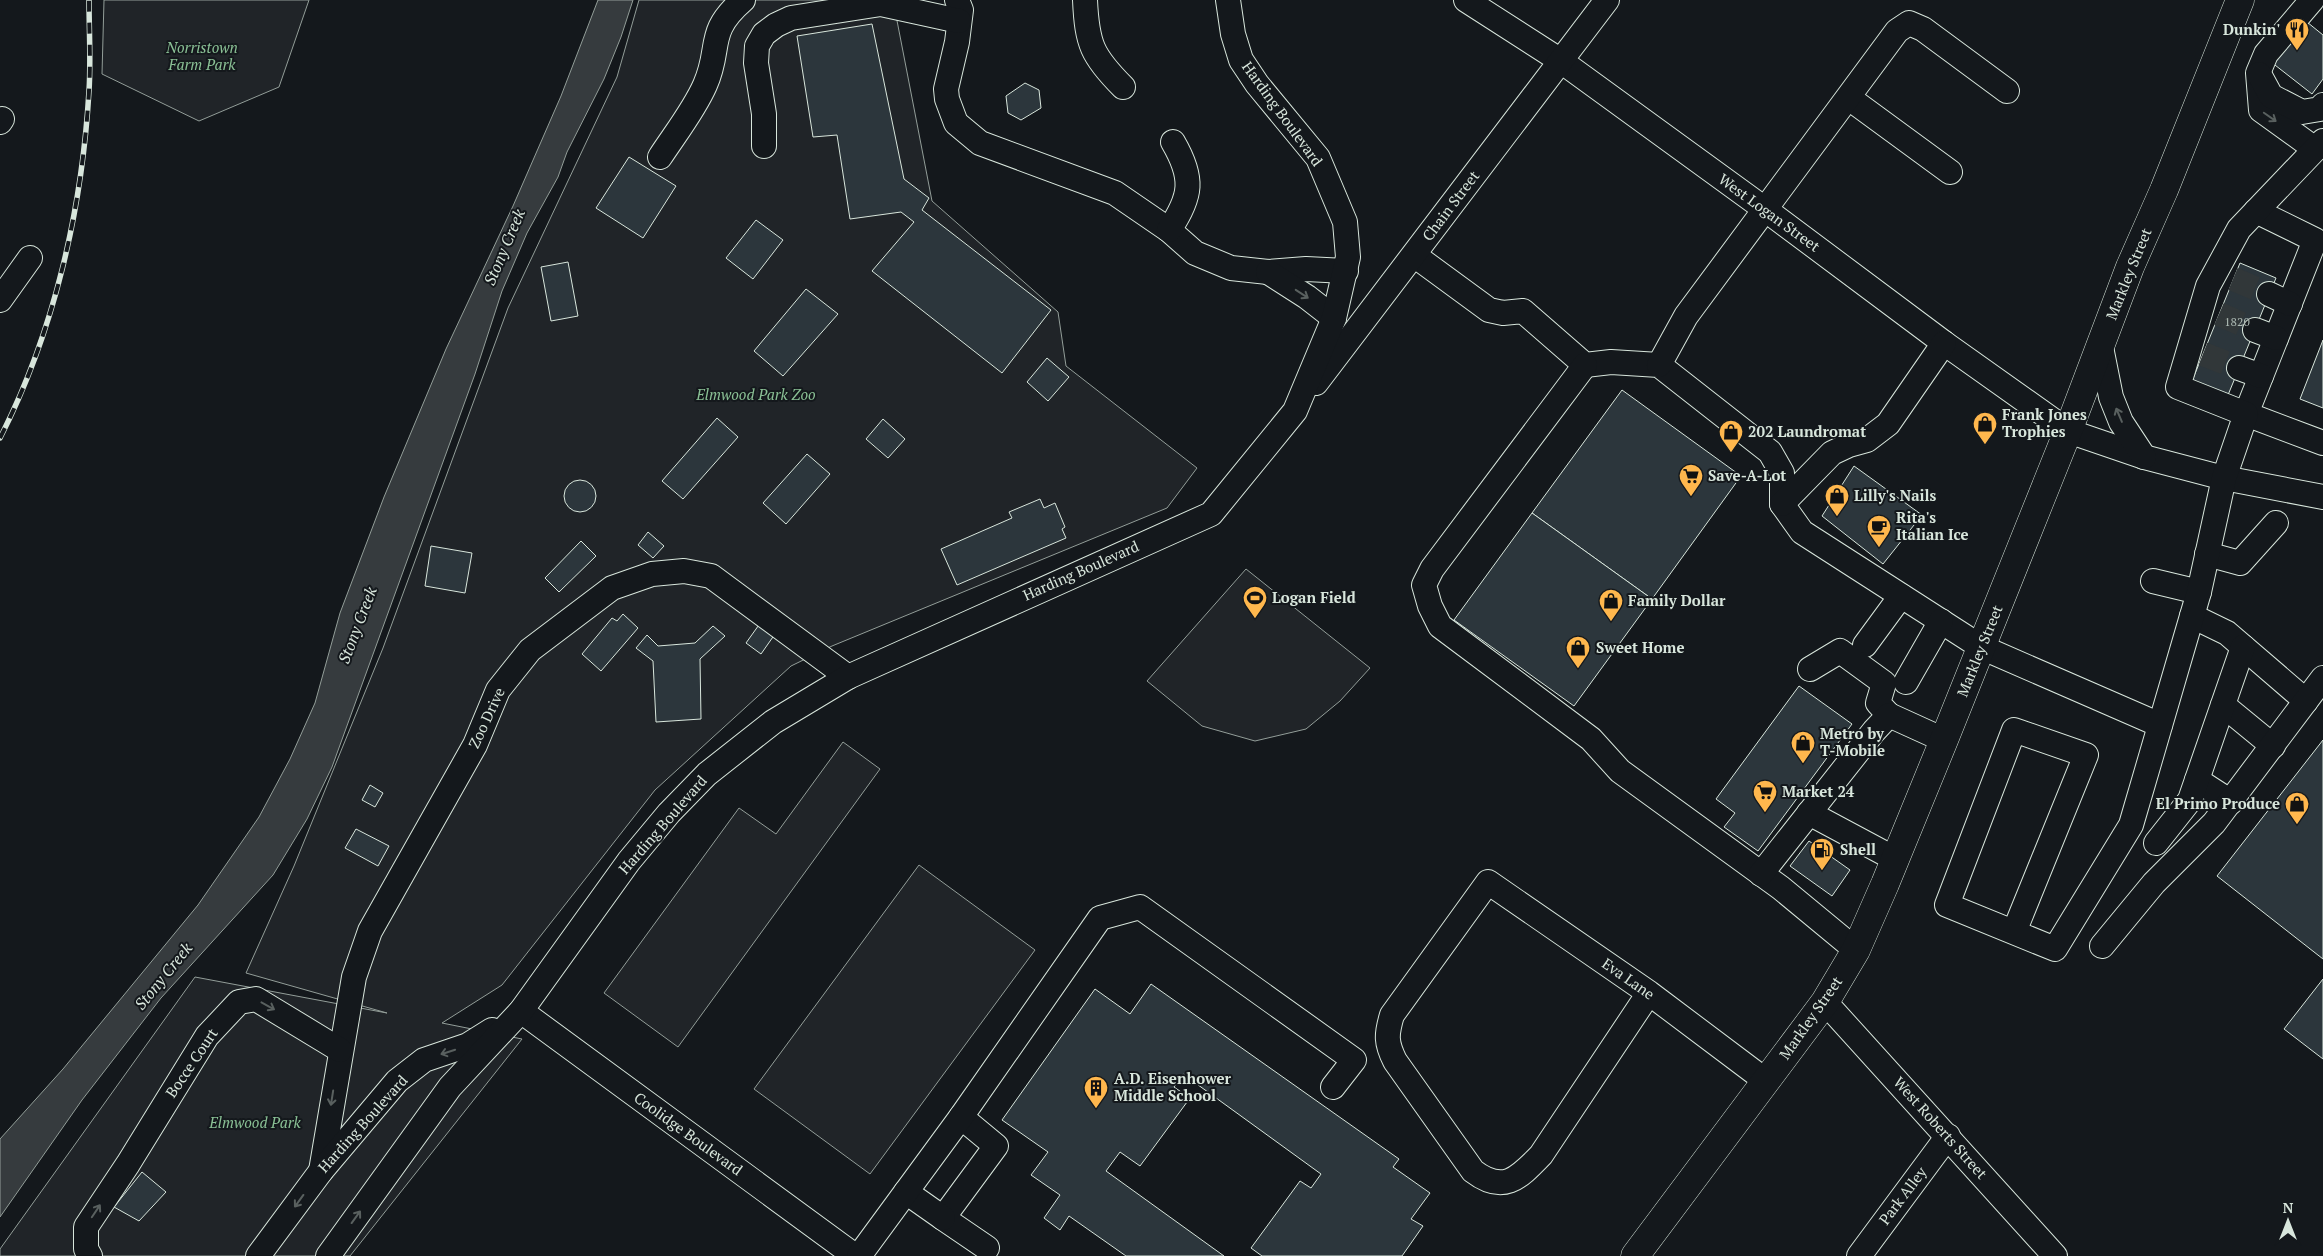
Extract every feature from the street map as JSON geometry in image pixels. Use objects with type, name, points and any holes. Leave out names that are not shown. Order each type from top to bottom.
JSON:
[{"type":"highway","name":"Markley Street","points":[[1635,1256],[1825,1002],[1856,950],[1944,740],[2068,431],[2130,268],[2175,164],[2240,0]]},
{"type":"street","points":[[660,157],[705,86],[718,29],[729,12],[743,0]]},
{"type":"street","points":[[1085,0],[1086,26],[1091,48],[1103,66],[1123,87]]},
{"type":"street","name":"Harding Boulevard","points":[[328,1256],[450,1088],[521,1011],[629,861],[670,813],[707,774],[773,722],[848,677],[1211,514],[1295,411],[1334,318],[1348,257],[1345,222],[1318,158],[1257,84],[1241,60],[1233,34],[1228,0]]},
{"type":"street","name":"West Logan Street","points":[[1466,0],[1560,61],[1766,210],[1944,343],[2068,431],[2144,456],[2224,478],[2323,497]]},
{"type":"street","name":"Chain Street","points":[[1295,411],[1607,0]]},
{"type":"street","points":[[2312,0],[2266,54],[2258,73],[2261,110],[2319,145],[2239,228],[2225,275],[2208,286],[2210,311],[2196,352],[2178,387],[2323,443]]},
{"type":"street","points":[[764,146],[764,114],[756,63],[757,46],[764,34],[776,25],[791,18],[881,4],[958,10],[946,89],[956,123],[980,143],[1115,193],[1168,230],[1195,254],[1231,268],[1268,272],[1306,268],[1346,271]]},
{"type":"street","points":[[1659,365],[1686,316],[1897,32],[1909,23],[1923,29],[2007,91]]},
{"type":"street","points":[[2258,73],[2271,96],[2302,112],[2320,109],[2323,105]]},
{"type":"street","points":[[1849,98],[1950,172]]},
{"type":"street","points":[[1168,230],[1180,213],[1188,179],[1182,159],[1173,142]]},
{"type":"street","points":[[2014,932],[2086,755],[2014,730],[1947,906],[2055,949],[2131,825],[2192,616],[2224,478],[2246,414],[2250,372],[2279,299],[2319,242],[2256,211]]},
{"type":"street","points":[[1414,255],[1489,310],[1503,313],[1523,311],[1585,365]]},
{"type":"street","points":[[0,300],[30,258]]},
{"type":"street","points":[[1268,272],[1307,297],[1334,318]]},
{"type":"street","points":[[1782,504],[1832,453],[1848,445],[1867,440],[1888,424],[1944,343]]},
{"type":"street","points":[[2101,347],[2111,397],[2121,422],[2144,456]]},
{"type":"street","points":[[1856,950],[1761,874],[1620,771],[1591,739],[1440,626],[1430,606],[1424,584],[1432,569],[1585,365],[1611,362],[1659,365],[1770,452],[1782,473],[1782,504],[1802,532],[1981,647],[2160,725]]},
{"type":"street","points":[[2207,554],[2240,564],[2276,523]]},
{"type":"street","name":"Zoo Drive","points":[[340,1050],[354,977],[370,931],[475,745],[498,690],[530,650],[612,588],[652,574],[674,571],[698,572],[712,576],[848,677]]},
{"type":"street","points":[[2153,581],[2198,592]]},
{"type":"street","points":[[1865,644],[1901,596]]},
{"type":"street","points":[[2192,616],[2227,633],[2306,701]]},
{"type":"street","points":[[1906,682],[1941,621]]},
{"type":"street","points":[[2156,843],[2190,800],[2243,647]]},
{"type":"street","points":[[1810,669],[1840,651],[1884,683],[1878,703],[1890,715],[1944,740]]},
{"type":"street","points":[[2102,946],[2154,883],[2214,823],[2323,678]]},
{"type":"street","points":[[2223,705],[2273,746]]},
{"type":"street","points":[[1761,874],[1890,715]]},
{"type":"street","points":[[2197,780],[2230,802]]},
{"type":"street","points":[[1809,813],[1895,860]]},
{"type":"street","points":[[2131,825],[2179,860]]},
{"type":"street","name":"Eva Lane","points":[[1649,994],[1541,1155],[1526,1171],[1512,1179],[1497,1184],[1486,1181],[1473,1171],[1395,1061],[1387,1045],[1387,1030],[1392,1015],[1488,882],[1649,994],[1766,1081]]},
{"type":"street","points":[[859,1256],[961,1117],[1100,918],[1140,907],[1354,1060],[1333,1088]]},
{"type":"street","name":"Bocce Court","points":[[90,1256],[86,1249],[86,1227],[128,1164],[207,1036],[239,1002],[256,999],[340,1050]]},
{"type":"street","name":"West Roberts Street","points":[[1825,1002],[2055,1256]]},
{"type":"street","name":"Harding Boulevard","points":[[258,1256],[321,1171],[397,1081],[424,1060],[468,1045],[521,1011]]},
{"type":"street","name":"Coolidge Boulevard","points":[[521,1011],[855,1256]]},
{"type":"street","points":[[321,1171],[340,1050]]},
{"type":"street","points":[[943,1218],[996,1146],[961,1117]]},
{"type":"street","name":"Park Alley","points":[[1859,1256],[1948,1136]]},
{"type":"street","points":[[906,1192],[987,1248]]},
{"type":"green space","name":"Norristown Farm Park","points":[[104,0],[309,0],[279,87],[199,121],[102,74]]},
{"type":"green space","name":"Elmwood Park Zoo","points":[[639,0],[893,0],[932,201],[1058,312],[1066,366],[1197,468],[1167,508],[832,646],[791,666],[655,790],[502,985],[442,1023],[522,1039],[350,1256],[0,1256],[0,1249],[195,977],[387,1013],[246,973],[294,866],[383,648],[508,308],[617,77]]},
{"type":"green space","name":"Logan Field","points":[[1246,569],[1370,668],[1340,701],[1306,729],[1255,741],[1202,726],[1147,681]]},
{"type":"green space","points":[[843,742],[880,769],[678,1047],[604,993],[739,808],[776,834]]},
{"type":"green space","points":[[919,865],[1035,950],[870,1174],[754,1089]]},
{"type":"water","name":"Stony Creek","points":[[598,0],[633,0],[604,79],[567,152],[558,177],[527,233],[502,291],[475,374],[332,767],[307,819],[273,875],[161,998],[82,1100],[0,1217],[0,1139],[63,1069],[198,905],[259,817],[290,759],[315,703],[340,613],[384,497],[446,349],[513,206],[561,96]]},
{"type":"building","name":"Dunkin'","points":[[2307,22],[2323,35],[2323,79],[2312,94],[2266,58]]},
{"type":"building","points":[[872,24],[904,179],[929,198],[922,210],[1051,310],[1002,373],[872,271],[914,222],[901,212],[850,219],[837,135],[813,137],[797,36]]},
{"type":"building","points":[[1025,83],[1039,90],[1041,108],[1021,120],[1008,113],[1006,96]]},
{"type":"building","points":[[629,157],[676,186],[643,238],[596,208]]},
{"type":"building","points":[[756,220],[783,240],[753,279],[726,258]]},
{"type":"building","points":[[568,262],[578,316],[551,321],[541,267]]},
{"type":"building","points":[[2240,263],[2276,278],[2228,395],[2192,381]]},
{"type":"building","points":[[806,289],[838,314],[783,376],[754,351]]},
{"type":"building","points":[[2323,340],[2323,408],[2300,399]]},
{"type":"building","points":[[1047,358],[1069,377],[1048,401],[1027,382]]},
{"type":"building","points":[[1622,390],[1741,476],[1652,599],[1532,513]]},
{"type":"building","points":[[717,418],[738,437],[683,499],[662,481]]},
{"type":"building","points":[[883,419],[905,439],[888,458],[866,439]]},
{"type":"building","points":[[807,454],[830,474],[786,524],[763,503]]},
{"type":"building","points":[[1854,466],[1922,515],[1883,564],[1822,516]]},
{"type":"building","points":[[580,480],[586,481],[591,485],[595,490],[595,502],[591,507],[586,511],[580,512],[574,511],[569,507],[565,502],[564,496],[565,490],[569,485],[574,481]]},
{"type":"building","points":[[1040,499],[1044,508],[1055,503],[1065,527],[1062,529],[1066,538],[957,585],[941,549],[1012,518],[1009,512]]},
{"type":"building","points":[[1532,513],[1652,599],[1574,706],[1454,620]]},
{"type":"building","points":[[648,532],[664,546],[653,558],[638,545]]},
{"type":"building","points":[[581,541],[596,556],[559,592],[545,578]]},
{"type":"building","points":[[431,546],[472,553],[465,593],[425,586]]},
{"type":"building","points":[[623,614],[638,628],[601,671],[582,654],[612,618],[617,621]]},
{"type":"building","points":[[761,622],[775,634],[761,654],[746,643]]},
{"type":"building","points":[[713,626],[725,636],[700,659],[701,719],[656,722],[653,661],[636,648],[647,635],[658,646],[695,643]]},
{"type":"building","points":[[1799,686],[1852,724],[1758,851],[1724,827],[1735,813],[1716,799]]},
{"type":"building","points":[[2323,740],[2323,959],[2217,876]]},
{"type":"building","points":[[370,785],[383,793],[375,807],[362,800]]},
{"type":"building","points":[[356,829],[389,846],[378,866],[345,848]]},
{"type":"building","points":[[1809,841],[1850,870],[1832,896],[1790,866]]},
{"type":"building","points":[[2323,979],[2323,1059],[2284,1029]]},
{"type":"building","name":"A.D. Eisenhower Middle School","points":[[1151,984],[1399,1159],[1393,1167],[1430,1193],[1411,1219],[1423,1226],[1402,1256],[1262,1256],[1251,1248],[1300,1181],[1311,1188],[1321,1174],[1183,1074],[1174,1087],[1190,1098],[1140,1166],[1120,1152],[1106,1171],[1224,1256],[1126,1256],[1069,1216],[1060,1230],[1044,1218],[1060,1195],[1031,1175],[1048,1152],[1002,1120],[1095,989],[1130,1014]]},
{"type":"building","points":[[142,1172],[166,1192],[139,1221],[114,1207]]},
{"type":"tunnel","points":[[2233,279],[2269,294]]},
{"type":"tunnel","points":[[2219,314],[2255,330]]},
{"type":"tunnel","points":[[2203,354],[2239,368]]},
{"type":"railway","points":[[0,438],[36,356],[50,313],[72,225],[80,181],[89,91],[89,0]]},
{"type":"place","name":"Dunkin'","points":[[2297,51]]},
{"type":"place","name":"Frank Jones Trophies","points":[[1985,445]]},
{"type":"place","name":"202 Laundromat","points":[[1731,453]]},
{"type":"place","name":"Save-A-Lot","points":[[1691,497]]},
{"type":"place","name":"Lilly's Nails","points":[[1837,517]]},
{"type":"place","name":"Rita's Italian Ice","points":[[1879,548]]},
{"type":"place","name":"Logan Field","points":[[1255,619]]},
{"type":"place","name":"Family Dollar","points":[[1611,622]]},
{"type":"place","name":"Sweet Home","points":[[1578,669]]},
{"type":"place","name":"Metro by T-Mobile","points":[[1803,764]]},
{"type":"place","name":"Market 24","points":[[1765,813]]},
{"type":"place","name":"El Primo Produce","points":[[2297,825]]},
{"type":"place","name":"Shell","points":[[1822,871]]},
{"type":"place","name":"A.D. Eisenhower Middle School","points":[[1096,1109]]},
{"type":"park label","name":"Elmwood Park","points":[[255,1123]]}]
